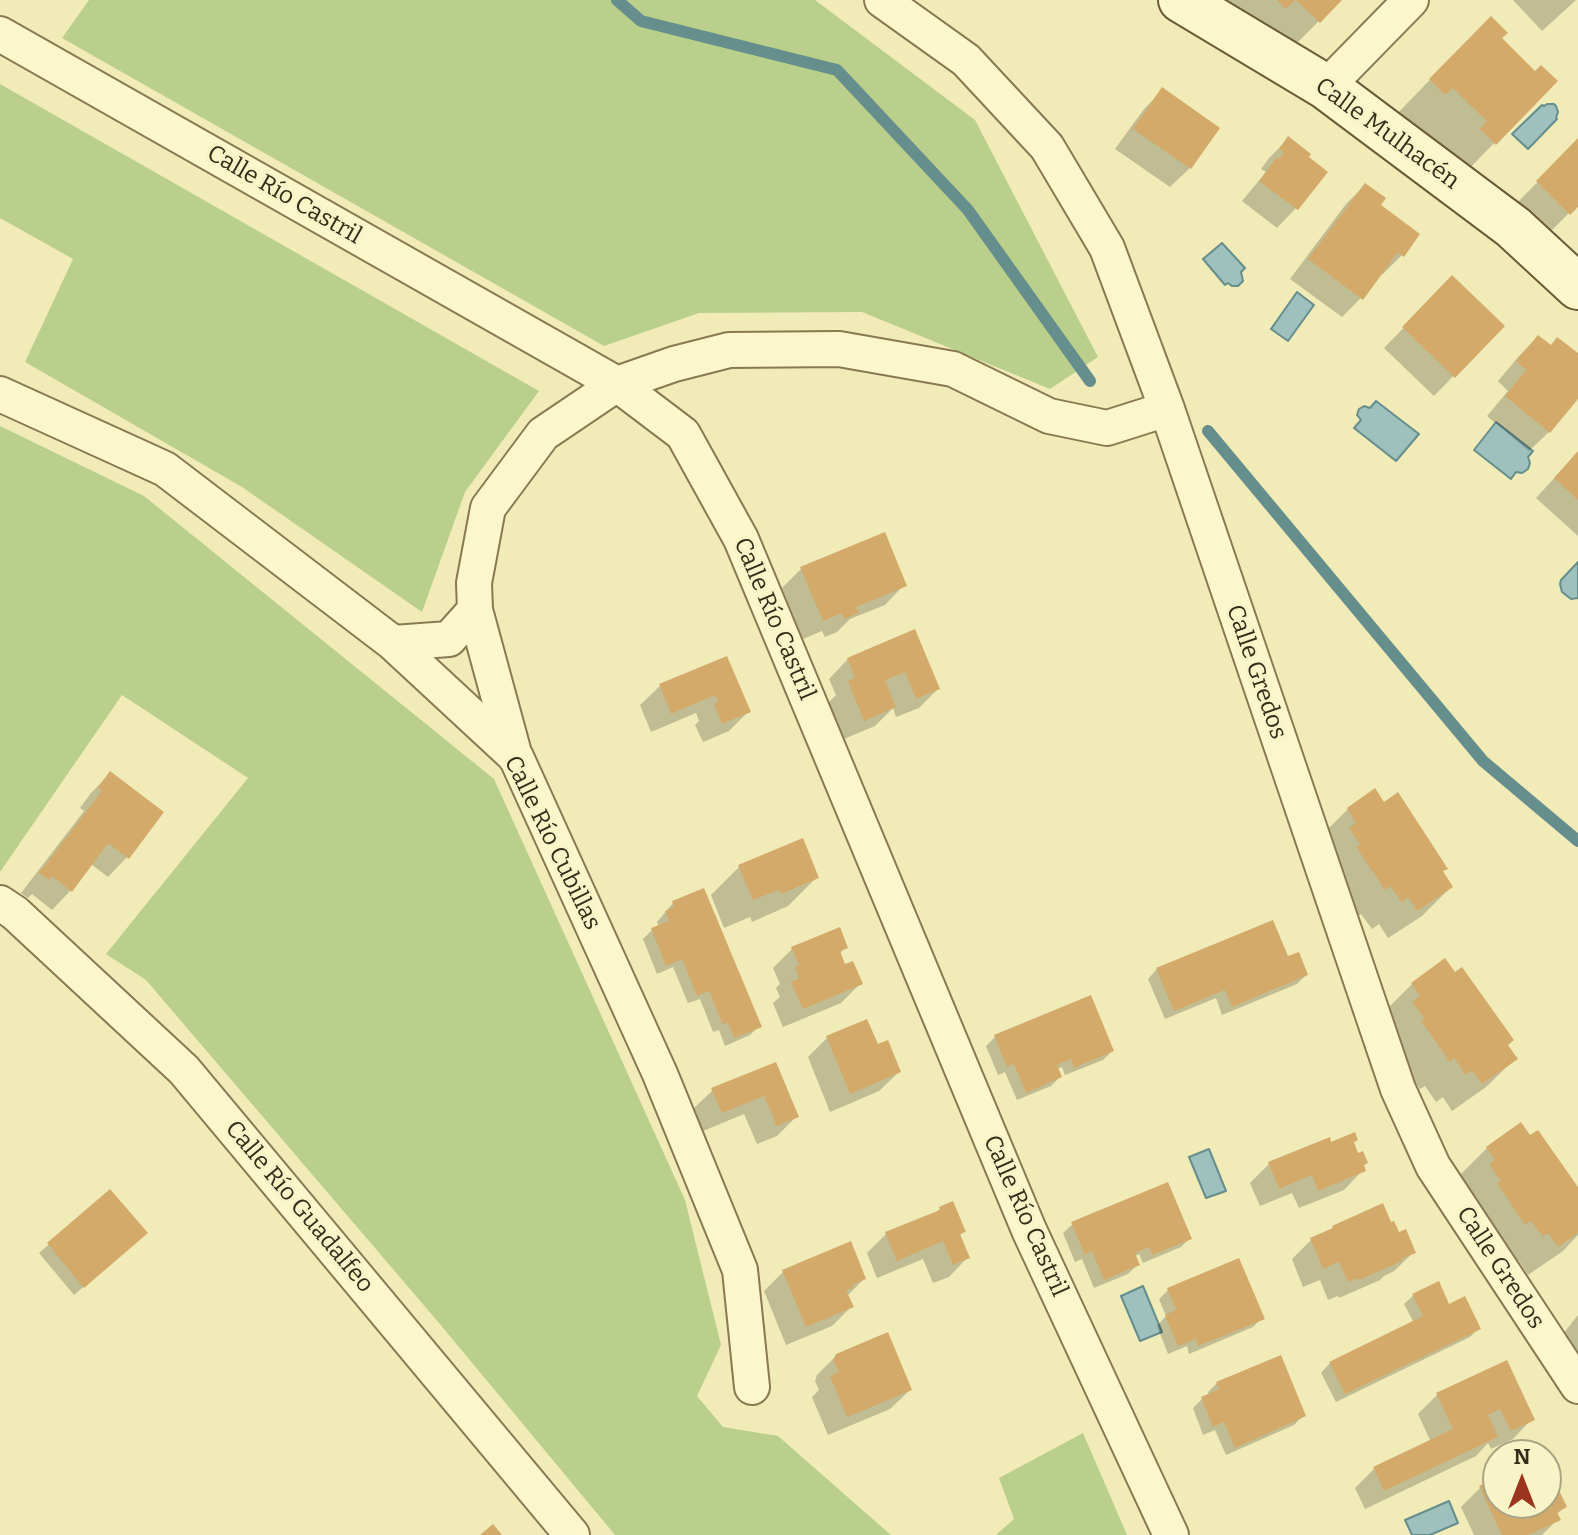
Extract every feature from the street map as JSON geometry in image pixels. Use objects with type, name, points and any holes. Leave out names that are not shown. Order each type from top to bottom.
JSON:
[{"type":"street","name":"Calle Gredos","points":[[882,0],[966,60],[1047,147],[1107,248],[1167,409],[1398,1089],[1433,1166],[1578,1386]]},
{"type":"street","name":"Calle Mulhacén","points":[[1181,0],[1326,87],[1513,227],[1578,287]]},
{"type":"street","points":[[1326,87],[1411,0]]},
{"type":"street","name":"Calle Río Castril","points":[[0,34],[617,384],[683,434],[741,539],[1029,1230],[1171,1535]]},
{"type":"street","points":[[516,757],[475,610],[474,583],[488,508],[543,434],[617,384],[674,364],[729,350],[839,349],[953,369],[1049,416],[1107,428],[1167,409]]},
{"type":"street","name":"Calle Río Cubillas","points":[[0,394],[165,469],[393,643],[516,757],[660,1074],[740,1270],[752,1387]]},
{"type":"street","points":[[393,643],[449,639],[475,610]]},
{"type":"street","name":"Calle Río Guadalfeo","points":[[0,903],[15,913],[184,1070],[572,1535]]},
{"type":"green space","points":[[89,0],[815,0],[975,120],[1098,357],[1050,389],[862,312],[699,313],[604,346],[62,38]]},
{"type":"green space","points":[[0,84],[539,391],[465,492],[422,612],[242,487],[25,362],[73,259],[0,218]]},
{"type":"green space","points":[[0,426],[144,496],[494,779],[685,1200],[721,1345],[697,1396],[723,1427],[778,1436],[891,1535],[615,1535],[439,1323],[146,980],[106,954],[248,778],[122,695],[0,872]]},
{"type":"green space","points":[[1083,1433],[1127,1535],[996,1535],[1014,1519],[999,1478]]},
{"type":"water","points":[[1542,105],[1556,106],[1557,119],[1528,149],[1512,134]]},
{"type":"water","points":[[1222,243],[1245,268],[1241,272],[1243,281],[1238,286],[1225,285],[1203,259]]},
{"type":"water","points":[[1297,292],[1314,305],[1288,341],[1271,329]]},
{"type":"water","points":[[1376,401],[1419,434],[1396,461],[1354,428],[1361,420],[1357,415],[1359,409],[1364,406],[1370,408]]},
{"type":"water","points":[[1496,422],[1533,451],[1528,457],[1528,469],[1522,473],[1516,472],[1511,479],[1474,450]]},
{"type":"water","points":[[1578,562],[1578,598],[1571,599],[1562,592],[1560,584]]},
{"type":"water","points":[[1209,1149],[1226,1191],[1206,1198],[1189,1157]]},
{"type":"water","points":[[1143,1286],[1162,1332],[1140,1341],[1121,1296]]},
{"type":"water","points":[[1449,1501],[1458,1523],[1430,1535],[1412,1535],[1405,1520]]},
{"type":"building","points":[[1277,0],[1295,0],[1286,9]]},
{"type":"building","points":[[1296,0],[1342,0],[1320,23]]},
{"type":"building","points":[[1491,16],[1508,33],[1502,38],[1535,71],[1541,65],[1558,81],[1496,145],[1480,129],[1487,121],[1453,88],[1445,95],[1429,79]]},
{"type":"building","points":[[1162,87],[1220,128],[1191,169],[1133,129]]},
{"type":"building","points":[[1288,136],[1328,172],[1298,210],[1259,181],[1284,152],[1279,149]]},
{"type":"building","points":[[1578,138],[1578,207],[1570,215],[1536,181]]},
{"type":"building","points":[[1365,183],[1386,198],[1381,205],[1420,234],[1404,257],[1398,252],[1363,300],[1308,259]]},
{"type":"building","points":[[1452,275],[1505,326],[1455,378],[1402,327]]},
{"type":"building","points":[[1538,335],[1551,345],[1557,337],[1578,353],[1578,399],[1550,433],[1505,396],[1526,370],[1516,361]]},
{"type":"building","points":[[1578,451],[1578,500],[1554,478]]},
{"type":"building","points":[[885,532],[907,586],[856,607],[859,613],[844,619],[842,613],[823,621],[800,567]]},
{"type":"building","points":[[915,629],[940,689],[916,699],[905,672],[885,680],[896,707],[864,721],[848,681],[855,678],[847,658]]},
{"type":"building","points":[[727,656],[751,712],[722,724],[714,704],[718,702],[715,695],[671,714],[659,684]]},
{"type":"building","points":[[110,771],[164,812],[129,859],[108,843],[72,892],[52,876],[49,880],[39,873],[102,791],[98,787]]},
{"type":"building","points":[[1375,788],[1384,802],[1398,792],[1448,869],[1443,871],[1453,887],[1417,911],[1408,897],[1402,902],[1390,886],[1385,890],[1356,847],[1360,844],[1349,828],[1356,823],[1347,808]]},
{"type":"building","points":[[803,838],[819,878],[781,894],[779,890],[753,900],[738,865]]},
{"type":"building","points":[[704,888],[762,1027],[734,1038],[728,1022],[723,1025],[709,991],[697,996],[682,959],[666,966],[651,928],[669,921],[665,911],[674,907],[672,901]]},
{"type":"building","points":[[1273,920],[1288,956],[1299,952],[1308,975],[1232,1007],[1225,990],[1174,1011],[1156,968]]},
{"type":"building","points":[[840,927],[848,948],[840,951],[845,964],[853,961],[863,984],[803,1009],[791,982],[799,979],[795,967],[799,965],[791,947]]},
{"type":"building","points":[[1445,958],[1455,972],[1462,967],[1514,1040],[1508,1045],[1518,1059],[1482,1084],[1472,1070],[1466,1075],[1454,1058],[1450,1062],[1421,1021],[1424,1018],[1412,1002],[1420,996],[1411,983]]},
{"type":"building","points":[[1091,995],[1114,1051],[1074,1068],[1071,1059],[1057,1065],[1062,1077],[1026,1093],[1014,1064],[1007,1067],[994,1035]]},
{"type":"building","points":[[867,1019],[878,1044],[888,1040],[901,1072],[850,1094],[826,1036]]},
{"type":"building","points":[[776,1062],[799,1117],[777,1126],[764,1096],[722,1113],[711,1088]]},
{"type":"building","points":[[1521,1122],[1530,1135],[1538,1130],[1578,1187],[1578,1233],[1558,1247],[1548,1233],[1543,1237],[1531,1221],[1525,1225],[1497,1183],[1501,1181],[1489,1164],[1495,1160],[1486,1147]]},
{"type":"building","points":[[1355,1132],[1358,1140],[1354,1142],[1358,1153],[1363,1151],[1368,1163],[1364,1165],[1366,1171],[1318,1191],[1312,1175],[1279,1189],[1268,1162],[1330,1137],[1331,1142]]},
{"type":"building","points":[[1168,1182],[1192,1239],[1152,1255],[1149,1247],[1135,1253],[1140,1265],[1104,1280],[1092,1251],[1085,1255],[1071,1222]]},
{"type":"building","points":[[110,1189],[148,1233],[84,1288],[47,1243]]},
{"type":"building","points":[[953,1201],[966,1232],[960,1234],[970,1258],[953,1265],[943,1241],[897,1261],[885,1232],[940,1210],[939,1207]]},
{"type":"building","points":[[1383,1203],[1399,1232],[1406,1229],[1416,1253],[1359,1280],[1348,1282],[1339,1262],[1323,1269],[1310,1238]]},
{"type":"building","points":[[851,1241],[866,1279],[846,1290],[854,1307],[806,1327],[782,1270]]},
{"type":"building","points":[[1239,1258],[1265,1319],[1198,1346],[1196,1339],[1178,1346],[1165,1315],[1176,1310],[1167,1288]]},
{"type":"building","points":[[1439,1281],[1449,1304],[1465,1296],[1481,1329],[1345,1394],[1329,1362],[1423,1316],[1412,1294]]},
{"type":"building","points":[[888,1332],[912,1390],[847,1417],[830,1376],[839,1372],[833,1360],[836,1354]]},
{"type":"building","points":[[1281,1355],[1306,1416],[1235,1448],[1224,1422],[1213,1427],[1201,1397],[1219,1389],[1216,1382]]},
{"type":"building","points":[[1507,1360],[1535,1420],[1511,1431],[1500,1409],[1488,1415],[1498,1437],[1482,1439],[1482,1445],[1384,1491],[1373,1467],[1453,1429],[1436,1393]]},
{"type":"building","points":[[1494,1519],[1561,1520],[1528,1535],[1502,1535]]},
{"type":"building","points":[[493,1524],[502,1535],[480,1535]]},
{"type":"waterway","points":[[617,0],[641,21],[837,70],[968,210],[1090,381]]},
{"type":"waterway","points":[[1208,431],[1483,761],[1578,841]]}]
